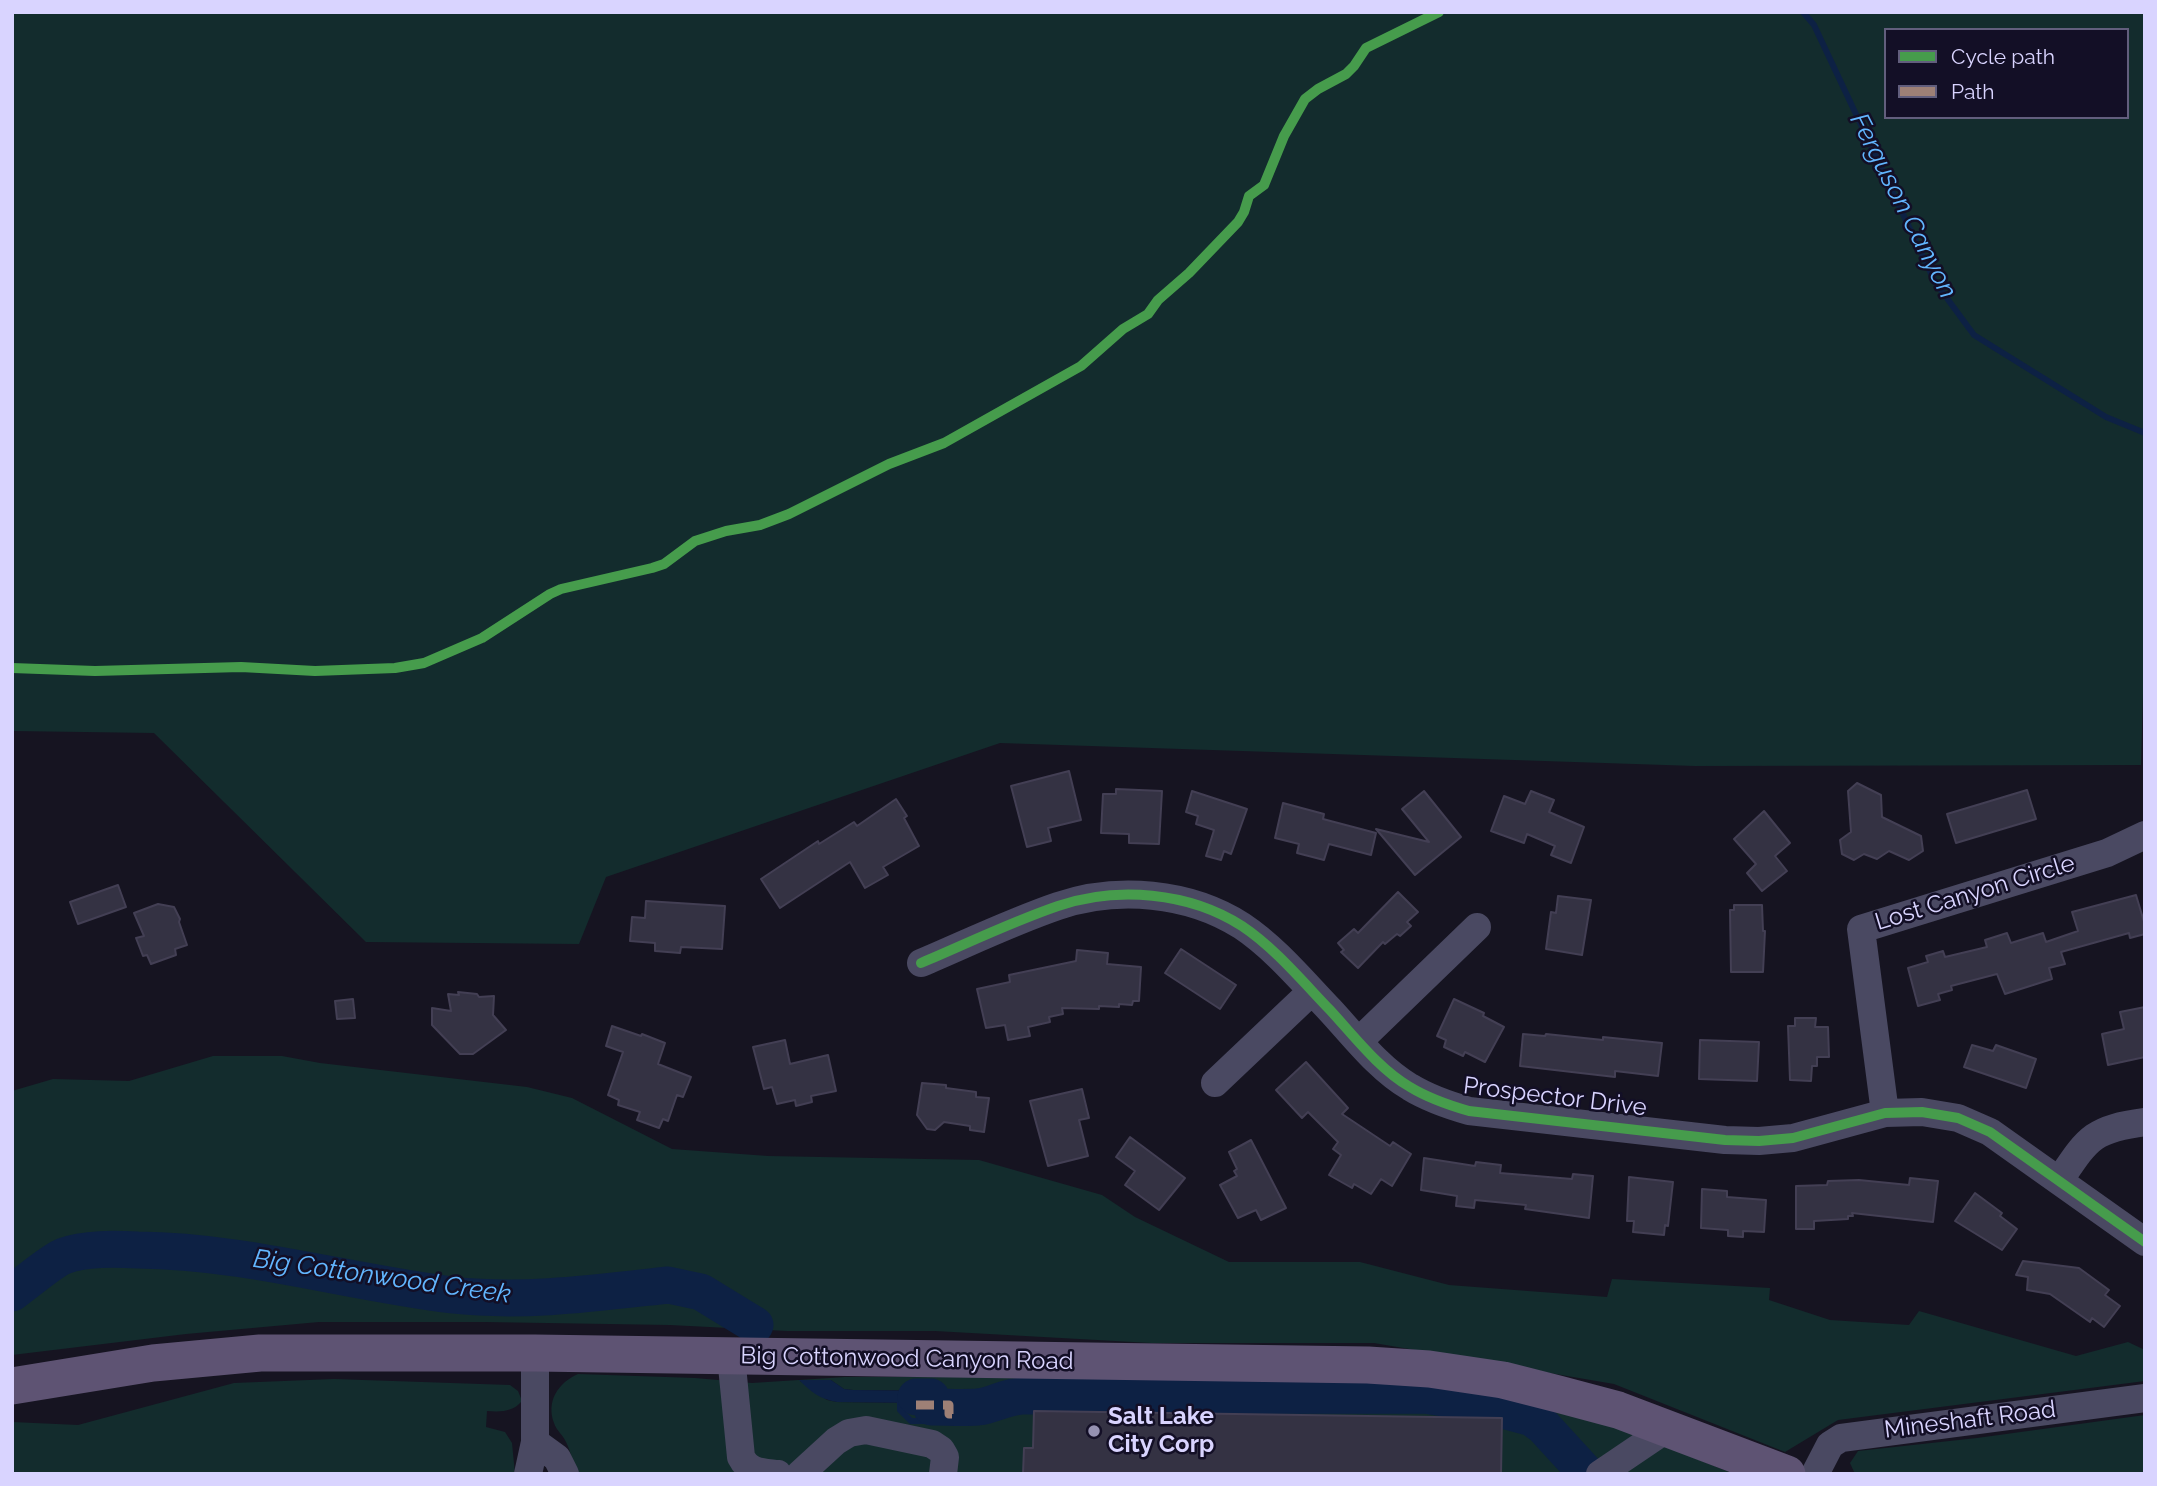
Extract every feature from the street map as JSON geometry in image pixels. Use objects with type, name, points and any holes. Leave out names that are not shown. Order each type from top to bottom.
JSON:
[{"type":"main road","name":"Big Cottonwood Canyon Road","points":[[12,1386],[153,1363],[260,1353],[535,1353],[1368,1365],[1429,1369],[1503,1380],[1618,1410],[1787,1474]]},
{"type":"street","name":"Lost Canyon Circle","points":[[1885,1113],[1861,929],[2107,853],[2145,835]]},
{"type":"street","name":"Prospector Drive","points":[[921,963],[1059,905],[1099,896],[1139,894],[1176,899],[1210,909],[1242,927],[1312,991],[1382,1065],[1408,1086],[1437,1101],[1469,1111],[1725,1140],[1793,1138],[1885,1113],[1922,1112],[1958,1118],[1990,1132],[2145,1242]]},
{"type":"street","points":[[1359,1041],[1477,927]]},
{"type":"street","points":[[1214,1083],[1312,991]]},
{"type":"street","points":[[2059,1181],[2089,1141],[2103,1130],[2117,1125],[2145,1122]]},
{"type":"street","points":[[528,1474],[535,1442],[535,1353]]},
{"type":"street","points":[[731,1356],[741,1457],[748,1468],[770,1473]]},
{"type":"street","name":"Mineshaft Road","points":[[1815,1474],[1830,1445],[1841,1438],[2145,1398]]},
{"type":"street","points":[[1603,1471],[1668,1428]]},
{"type":"street","points":[[800,1474],[836,1441],[849,1433],[866,1430],[932,1444],[941,1450],[945,1457],[943,1474]]},
{"type":"street","points":[[535,1442],[557,1458],[565,1474]]},
{"type":"green space","points":[[12,12],[2145,12],[2145,622],[2141,765],[1695,766],[1000,743],[606,877],[579,944],[366,942],[154,733],[12,731]]},
{"type":"green space","points":[[213,1056],[282,1056],[320,1063],[527,1087],[572,1098],[672,1149],[768,1156],[979,1160],[1102,1195],[1135,1217],[1229,1262],[1360,1262],[1449,1285],[1607,1297],[1612,1279],[1770,1288],[1769,1300],[1830,1320],[1909,1325],[1919,1311],[2076,1356],[2128,1342],[2145,1350],[2145,1381],[1838,1420],[1785,1452],[1614,1384],[1374,1343],[1151,1343],[935,1331],[787,1331],[670,1325],[484,1322],[319,1322],[186,1334],[12,1355],[12,1091],[53,1079],[129,1081]]},
{"type":"green space","points":[[578,1374],[752,1383],[845,1377],[1336,1377],[1506,1393],[1590,1416],[1734,1474],[576,1474],[568,1446],[555,1426],[552,1415],[555,1394]],"holes":[[[831,1380],[844,1389],[955,1391],[955,1416],[944,1416],[944,1410],[917,1411],[916,1403],[827,1400],[800,1381]]]},
{"type":"green space","points":[[334,1379],[510,1385],[518,1391],[522,1401],[506,1410],[487,1411],[486,1427],[505,1432],[512,1443],[515,1474],[12,1474],[12,1422],[78,1425],[234,1383]]},
{"type":"green space","points":[[2145,1415],[2145,1474],[1855,1474],[1850,1463],[1858,1451]]},
{"type":"water","points":[[799,1380],[831,1380],[844,1389],[853,1390],[955,1391],[955,1416],[944,1416],[944,1410],[916,1411],[916,1403],[831,1401],[816,1394]]},
{"type":"building","points":[[1069,771],[1081,820],[1048,828],[1051,841],[1027,847],[1011,786]]},
{"type":"building","points":[[1857,783],[1881,795],[1882,817],[1921,836],[1923,851],[1909,860],[1889,851],[1877,859],[1864,854],[1854,860],[1842,854],[1840,840],[1851,832],[1848,791]]},
{"type":"building","points":[[1116,789],[1162,791],[1159,844],[1129,843],[1129,834],[1101,833],[1103,794],[1116,794]]},
{"type":"building","points":[[2027,790],[2036,819],[1956,843],[1947,814]]},
{"type":"building","points":[[1192,791],[1247,809],[1231,854],[1224,851],[1221,860],[1206,856],[1214,830],[1196,824],[1198,816],[1186,812]]},
{"type":"building","points":[[1424,791],[1461,837],[1415,875],[1376,829],[1429,842],[1402,809]]},
{"type":"building","points":[[1531,791],[1554,800],[1549,812],[1584,827],[1571,863],[1551,855],[1555,846],[1527,834],[1524,843],[1491,831],[1504,796],[1525,804]]},
{"type":"building","points":[[896,799],[907,816],[904,818],[919,846],[883,867],[888,875],[865,888],[850,862],[780,908],[761,879],[818,841],[819,844],[854,822],[857,826]]},
{"type":"building","points":[[1283,803],[1324,814],[1323,819],[1376,833],[1371,855],[1329,844],[1324,860],[1297,853],[1299,844],[1275,838]]},
{"type":"building","points":[[1764,811],[1790,843],[1775,856],[1787,871],[1762,891],[1747,873],[1756,864],[1734,839]]},
{"type":"building","points":[[118,885],[126,907],[78,924],[70,902]]},
{"type":"building","points":[[1398,892],[1418,912],[1407,922],[1411,926],[1400,936],[1397,934],[1385,944],[1383,942],[1358,968],[1341,952],[1344,950],[1338,943],[1354,929],[1358,933]]},
{"type":"building","points":[[2136,895],[2145,934],[2130,938],[2129,933],[2061,952],[2065,964],[2049,968],[2052,979],[2005,994],[1997,974],[1951,986],[1952,990],[1938,994],[1940,1000],[1918,1006],[1908,968],[1928,962],[1926,956],[1943,951],[1945,957],[1987,947],[1985,940],[2007,933],[2011,943],[2043,933],[2046,942],[2078,931],[2072,912]]},
{"type":"building","points":[[1558,896],[1591,900],[1582,955],[1546,949],[1551,912],[1556,913]]},
{"type":"building","points":[[646,901],[725,906],[722,949],[681,947],[680,953],[655,951],[655,943],[630,941],[632,917],[645,918]]},
{"type":"building","points":[[158,904],[174,907],[187,945],[175,949],[176,955],[151,964],[147,955],[143,956],[136,938],[144,936],[134,913]]},
{"type":"building","points":[[1734,905],[1762,905],[1765,931],[1763,972],[1731,972],[1730,910],[1734,910]]},
{"type":"building","points":[[1181,949],[1236,985],[1220,1009],[1165,973]]},
{"type":"building","points":[[1077,950],[1108,953],[1107,964],[1141,967],[1139,1001],[1133,1001],[1132,1005],[1119,1004],[1119,1007],[1099,1006],[1099,1009],[1062,1008],[1063,1014],[1049,1017],[1050,1022],[1028,1027],[1030,1036],[1008,1040],[1005,1025],[986,1028],[977,989],[1010,982],[1009,975],[1076,961]]},
{"type":"building","points":[[458,992],[477,994],[479,997],[494,996],[493,1015],[506,1030],[473,1054],[460,1054],[432,1025],[432,1008],[451,1011],[448,994],[459,995]]},
{"type":"building","points":[[353,999],[355,1018],[337,1019],[335,1001]]},
{"type":"building","points":[[1454,999],[1484,1013],[1483,1016],[1504,1027],[1485,1062],[1465,1052],[1463,1056],[1444,1047],[1446,1040],[1437,1036]]},
{"type":"building","points":[[2145,1007],[2145,1057],[2108,1065],[2102,1034],[2124,1029],[2120,1012]]},
{"type":"building","points":[[1795,1018],[1816,1018],[1815,1027],[1828,1027],[1829,1057],[1817,1057],[1817,1066],[1812,1066],[1811,1081],[1790,1080],[1788,1026],[1795,1026]]},
{"type":"building","points":[[612,1026],[665,1043],[658,1064],[691,1077],[683,1097],[677,1095],[668,1121],[663,1119],[659,1128],[637,1120],[640,1112],[618,1105],[619,1100],[608,1095],[623,1052],[606,1046]]},
{"type":"building","points":[[1523,1034],[1603,1040],[1603,1037],[1662,1043],[1658,1076],[1615,1071],[1615,1077],[1520,1066]]},
{"type":"building","points":[[785,1040],[790,1064],[828,1055],[836,1091],[811,1096],[812,1102],[796,1106],[795,1100],[777,1104],[772,1087],[764,1089],[753,1047]]},
{"type":"building","points":[[1700,1040],[1759,1042],[1757,1081],[1699,1079]]},
{"type":"building","points":[[1972,1045],[1993,1051],[1996,1045],[2036,1059],[2026,1088],[1964,1067]]},
{"type":"building","points":[[1306,1062],[1348,1108],[1342,1114],[1390,1146],[1393,1142],[1411,1154],[1392,1186],[1381,1179],[1371,1194],[1354,1184],[1352,1188],[1329,1175],[1341,1155],[1333,1149],[1338,1142],[1308,1112],[1302,1118],[1276,1090]]},
{"type":"building","points":[[922,1083],[946,1085],[946,1088],[976,1092],[976,1097],[989,1098],[984,1132],[970,1130],[970,1126],[944,1122],[935,1130],[927,1129],[917,1115]]},
{"type":"building","points":[[1082,1089],[1089,1118],[1079,1120],[1088,1156],[1048,1166],[1030,1101]]},
{"type":"building","points":[[1130,1137],[1185,1178],[1159,1210],[1125,1185],[1135,1171],[1116,1157]]},
{"type":"building","points":[[1251,1140],[1286,1208],[1261,1220],[1256,1210],[1238,1218],[1220,1185],[1237,1176],[1234,1171],[1237,1169],[1229,1152]]},
{"type":"building","points":[[1424,1158],[1475,1166],[1476,1162],[1501,1165],[1500,1173],[1572,1179],[1573,1174],[1593,1176],[1589,1218],[1525,1209],[1526,1205],[1475,1200],[1474,1208],[1456,1206],[1457,1196],[1421,1190]]},
{"type":"building","points":[[1629,1177],[1673,1182],[1668,1226],[1665,1225],[1664,1235],[1633,1232],[1634,1221],[1627,1221]]},
{"type":"building","points":[[1910,1178],[1938,1181],[1933,1222],[1852,1213],[1853,1216],[1848,1216],[1848,1219],[1814,1221],[1814,1229],[1796,1229],[1796,1186],[1859,1180],[1909,1185]]},
{"type":"building","points":[[1702,1189],[1727,1191],[1727,1197],[1766,1200],[1764,1232],[1743,1231],[1743,1237],[1728,1236],[1728,1230],[1701,1228]]},
{"type":"building","points":[[1975,1193],[2002,1213],[2000,1216],[2017,1229],[2002,1250],[1955,1221]]},
{"type":"building","points":[[2023,1261],[2079,1268],[2109,1290],[2105,1295],[2120,1306],[2104,1327],[2092,1318],[2090,1322],[2050,1294],[2027,1290],[2028,1277],[2016,1275]]},
{"type":"building","points":[[1034,1411],[1502,1418],[1501,1474],[1023,1474],[1024,1448],[1033,1448]]},
{"type":"waterway","name":"Ferguson Canyon","points":[[1803,12],[1814,25],[1935,282],[1974,335],[2106,417],[2145,433]]},
{"type":"waterway","name":"Big Cottonwood Creek","points":[[12,1293],[64,1256],[110,1249],[178,1252],[256,1261],[413,1289],[479,1297],[560,1296],[668,1285],[701,1292],[755,1325]]},
{"type":"waterway","name":"Big Cottonwood Creek","points":[[916,1397],[931,1397],[931,1407],[978,1407],[1022,1396],[1425,1395],[1480,1404],[1532,1418],[1543,1426],[1587,1474]]},
{"type":"waterway","points":[[947,1396],[1022,1396]]},
{"type":"waterway","points":[[900,1397],[900,1410],[911,1421],[932,1421]]},
{"type":"waterway","points":[[931,1407],[932,1421],[956,1421],[981,1406]]},
{"type":"marked path","points":[[916,1405],[949,1405],[949,1414],[955,1414]]},
{"type":"cycle path","points":[[12,668],[95,671],[241,667],[315,671],[395,668],[424,663],[482,638],[561,589],[664,564],[695,541],[726,531],[760,525],[789,514],[889,464],[944,443],[1081,366],[1123,329],[1148,314],[1158,300],[1189,273],[1238,222],[1249,196],[1264,185],[1284,136],[1305,99],[1346,74],[1366,48],[1439,12]]},
{"type":"cycle path","points":[[921,963],[1023,919],[1081,900],[1128,895],[1176,899],[1221,915],[1242,926],[1266,944],[1388,1071],[1417,1091],[1446,1104],[1469,1111],[1725,1140],[1759,1141],[1793,1138],[1885,1113],[1922,1112],[1958,1118],[1990,1132],[2145,1242]]},
{"type":"place","name":"Salt Lake City Corp","points":[[1094,1431]]}]
